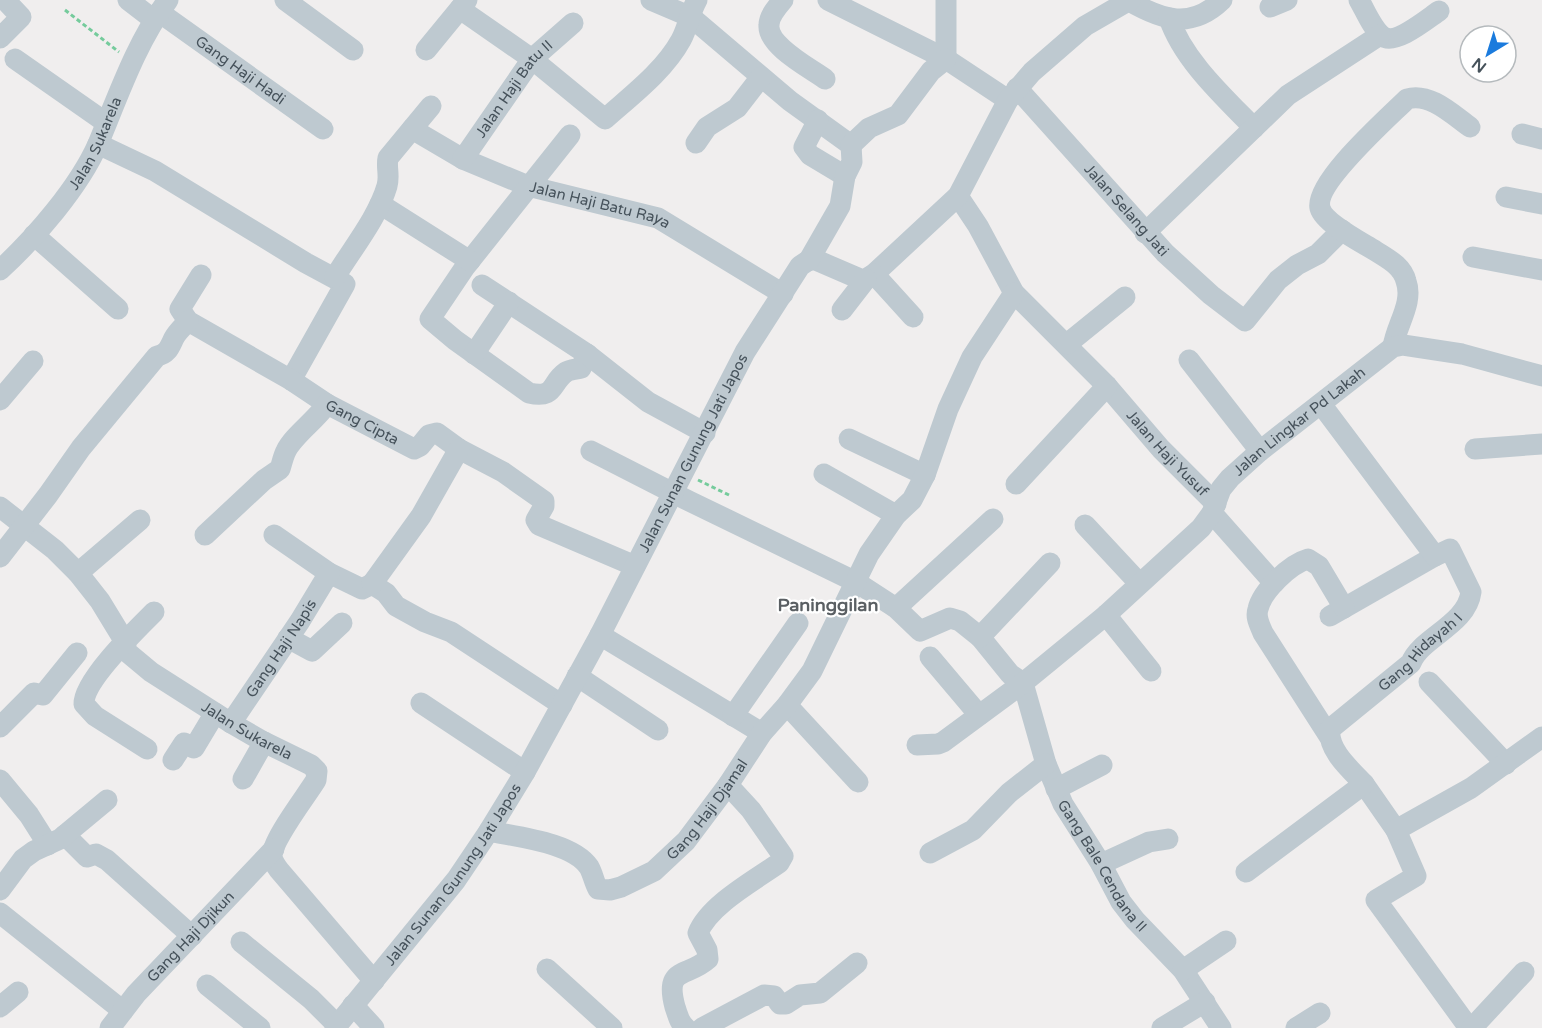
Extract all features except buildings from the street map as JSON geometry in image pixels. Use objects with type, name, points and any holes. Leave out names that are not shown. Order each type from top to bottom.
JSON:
[{"type":"street","points":[[0,38],[21,17],[5,0]]},
{"type":"street","name":"Gang Haji Hadi","points":[[128,0],[160,11],[323,129]]},
{"type":"street","points":[[285,0],[353,50]]},
{"type":"street","points":[[651,0],[694,8],[760,77],[851,145],[869,128],[897,115],[931,71],[946,59],[946,0]]},
{"type":"street","points":[[783,0],[770,19],[768,26],[770,34],[779,47],[825,79]]},
{"type":"street","name":"Jalan Selang Jati","points":[[828,0],[1012,94],[1145,233],[1211,295],[1245,321],[1278,280],[1297,265],[1318,254],[1342,230]]},
{"type":"street","points":[[1359,0],[1380,35],[1387,39],[1399,37],[1439,11]]},
{"type":"street","points":[[842,310],[870,277],[958,196],[1012,94],[1032,72],[1085,26],[1130,1],[1148,12],[1184,20],[1200,15],[1216,1]]},
{"type":"street","points":[[426,50],[464,4],[605,118],[640,88],[664,63],[681,40],[694,8]]},
{"type":"street","name":"Jalan Sukarela","points":[[2,264],[34,235],[79,178],[98,144],[105,122],[132,62],[160,11]]},
{"type":"street","points":[[1169,18],[1173,32],[1207,79],[1254,128]]},
{"type":"street","name":"Jalan Haji Batu II","points":[[463,159],[532,59],[573,24]]},
{"type":"street","points":[[1145,233],[1288,95],[1380,35]]},
{"type":"street","points":[[15,59],[105,122]]},
{"type":"street","points":[[696,143],[707,127],[737,108],[760,77]]},
{"type":"street","points":[[1470,128],[1436,103],[1420,98],[1407,99],[1340,167],[1320,199],[1320,209],[1342,230],[1394,263],[1406,279],[1409,292],[1398,346],[1462,354],[1542,376]]},
{"type":"street","points":[[335,277],[380,204],[388,184],[388,158],[431,106]]},
{"type":"street","points":[[818,120],[804,147],[810,155],[845,176]]},
{"type":"street","name":"Jalan Haji Batu Raya","points":[[412,129],[463,159],[528,186],[658,218],[783,294]]},
{"type":"street","points":[[570,135],[470,261],[430,319],[529,393],[540,396],[548,392],[566,372],[581,368],[587,354]]},
{"type":"street","points":[[98,144],[155,171],[306,263],[345,284],[291,380]]},
{"type":"street","name":"Jalan Sunan Gunung Jati Japos","points":[[336,1027],[456,880],[525,772],[600,635],[745,352],[800,266],[808,260],[840,206],[845,176],[852,162],[851,145]]},
{"type":"street","name":"Jalan Haji Yusuf","points":[[917,745],[938,744],[1023,683],[1106,615],[1201,528],[1214,509],[1107,386],[1014,293],[978,225],[958,196]]},
{"type":"street","points":[[1506,196],[1542,204]]},
{"type":"street","points":[[380,204],[470,261]]},
{"type":"street","points":[[34,235],[118,309]]},
{"type":"street","points":[[1473,257],[1542,270]]},
{"type":"street","points":[[808,260],[816,260],[852,277],[870,277],[913,317]]},
{"type":"street","points":[[0,557],[81,448],[157,356],[163,355],[172,344],[188,321],[180,309],[201,275]]},
{"type":"street","points":[[482,285],[587,354],[648,402],[705,433]]},
{"type":"street","name":"Gang Haji Djamal","points":[[489,831],[547,841],[588,865],[598,889],[610,890],[654,871],[686,841],[728,785],[762,733],[787,705],[819,661],[869,554],[896,515],[912,500],[925,475],[948,409],[972,357],[1014,293]]},
{"type":"street","points":[[1067,344],[1125,297]]},
{"type":"street","points":[[474,354],[509,302]]},
{"type":"street","name":"Gang Cipta","points":[[188,321],[291,380],[327,404],[414,449],[420,446],[429,435],[437,433],[503,472],[544,501],[544,506],[536,520],[539,525],[635,567]]},
{"type":"street","name":"Jalan Lingkar Pd Lakah","points":[[1214,509],[1221,489],[1260,451],[1398,346]]},
{"type":"street","points":[[1189,360],[1260,451]]},
{"type":"street","points":[[0,400],[33,361]]},
{"type":"street","points":[[1016,484],[1107,386]]},
{"type":"street","points":[[205,535],[264,480],[280,469],[289,445],[327,404]]},
{"type":"street","points":[[1321,404],[1435,556],[1337,612],[1319,566],[1308,559],[1299,562],[1274,583],[1261,601],[1257,610],[1257,620],[1334,747],[1348,768],[1364,784],[1396,830],[1416,876],[1376,900],[1470,1028],[1524,972]]},
{"type":"street","points":[[849,439],[925,475]]},
{"type":"street","points":[[1475,449],[1542,444]]},
{"type":"street","points":[[274,535],[329,573],[362,589],[372,584],[421,516],[459,448]]},
{"type":"street","points":[[591,451],[856,582],[896,608],[920,631],[946,619],[955,618],[980,637],[1010,674],[1023,683]]},
{"type":"street","points":[[824,474],[896,515]]},
{"type":"street","name":"Jalan Sukarela","points":[[0,507],[55,550],[78,573],[100,601],[128,652],[151,672],[223,718],[315,769],[317,775],[274,849]]},
{"type":"street","points":[[1214,509],[1274,583]]},
{"type":"street","points":[[896,608],[993,519]]},
{"type":"street","points":[[78,573],[140,520]]},
{"type":"street","points":[[1085,525],[1139,583]]},
{"type":"street","name":"Gang Hidayah I","points":[[1329,736],[1334,724],[1411,663],[1414,655],[1454,622],[1470,597],[1471,592],[1450,549],[1435,556]]},
{"type":"street","points":[[980,637],[1050,563]]},
{"type":"street","name":"Gang Haji Napis","points":[[173,760],[184,743],[194,748],[223,718],[288,638],[329,573]]},
{"type":"street","points":[[372,584],[386,593],[396,606],[425,622],[451,632],[561,705]]},
{"type":"street","points":[[147,749],[95,716],[84,704],[83,696],[124,642],[154,612]]},
{"type":"street","points":[[1106,615],[1151,670]]},
{"type":"street","points":[[288,638],[312,651],[342,623]]},
{"type":"street","points":[[733,716],[798,623]]},
{"type":"street","points":[[600,635],[762,733]]},
{"type":"street","points":[[0,727],[34,693],[43,695],[77,653]]},
{"type":"street","points":[[930,657],[952,680],[979,715]]},
{"type":"street","points":[[577,676],[658,730]]},
{"type":"street","points":[[1429,682],[1506,764]]},
{"type":"street","name":"Gang Bale Cendana II","points":[[1023,683],[1046,764],[1063,804],[1101,864],[1121,902],[1183,970],[1221,1028]]},
{"type":"street","points":[[421,703],[525,772]]},
{"type":"street","points":[[787,705],[858,782]]},
{"type":"street","points":[[1396,830],[1471,788],[1542,737]]},
{"type":"street","points":[[243,779],[264,742]]},
{"type":"street","points":[[930,853],[973,830],[1009,793],[1046,764]]},
{"type":"street","points":[[1056,789],[1102,765]]},
{"type":"street","points":[[0,780],[29,815],[57,840],[87,857],[96,854],[106,860],[192,936]]},
{"type":"street","points":[[1246,872],[1364,784]]},
{"type":"street","points":[[686,1028],[682,1025],[678,1015],[671,986],[673,980],[680,974],[708,959],[699,933],[703,922],[732,896],[779,863],[783,856],[751,810],[728,785]]},
{"type":"street","points":[[2,883],[23,859],[57,840],[107,800]]},
{"type":"street","points":[[1101,864],[1149,842],[1168,839]]},
{"type":"street","points":[[274,849],[272,858],[274,863],[374,981]]},
{"type":"street","name":"Gang Haji Djikun","points":[[116,1020],[136,994],[274,849]]},
{"type":"street","points":[[0,913],[116,1020]]},
{"type":"street","points":[[1183,970],[1226,941]]},
{"type":"street","points":[[241,942],[312,999],[336,1027]]},
{"type":"street","points":[[702,1028],[764,995],[774,996],[780,1004],[786,1004],[801,995],[820,993],[857,963]]},
{"type":"street","points":[[547,969],[612,1028]]},
{"type":"street","points":[[207,986],[260,1028]]},
{"type":"street","points":[[0,1007],[18,992]]},
{"type":"street","points":[[1162,1028],[1205,1002]]},
{"type":"street","points":[[353,1005],[374,1028]]},
{"type":"street","points":[[1296,1028],[1320,1013]]},
{"type":"path","points":[[65,10],[132,62]]},
{"type":"path","points":[[683,472],[729,495]]},
{"type":"district","name":"Paninggilan","points":[[828,605]]}]
